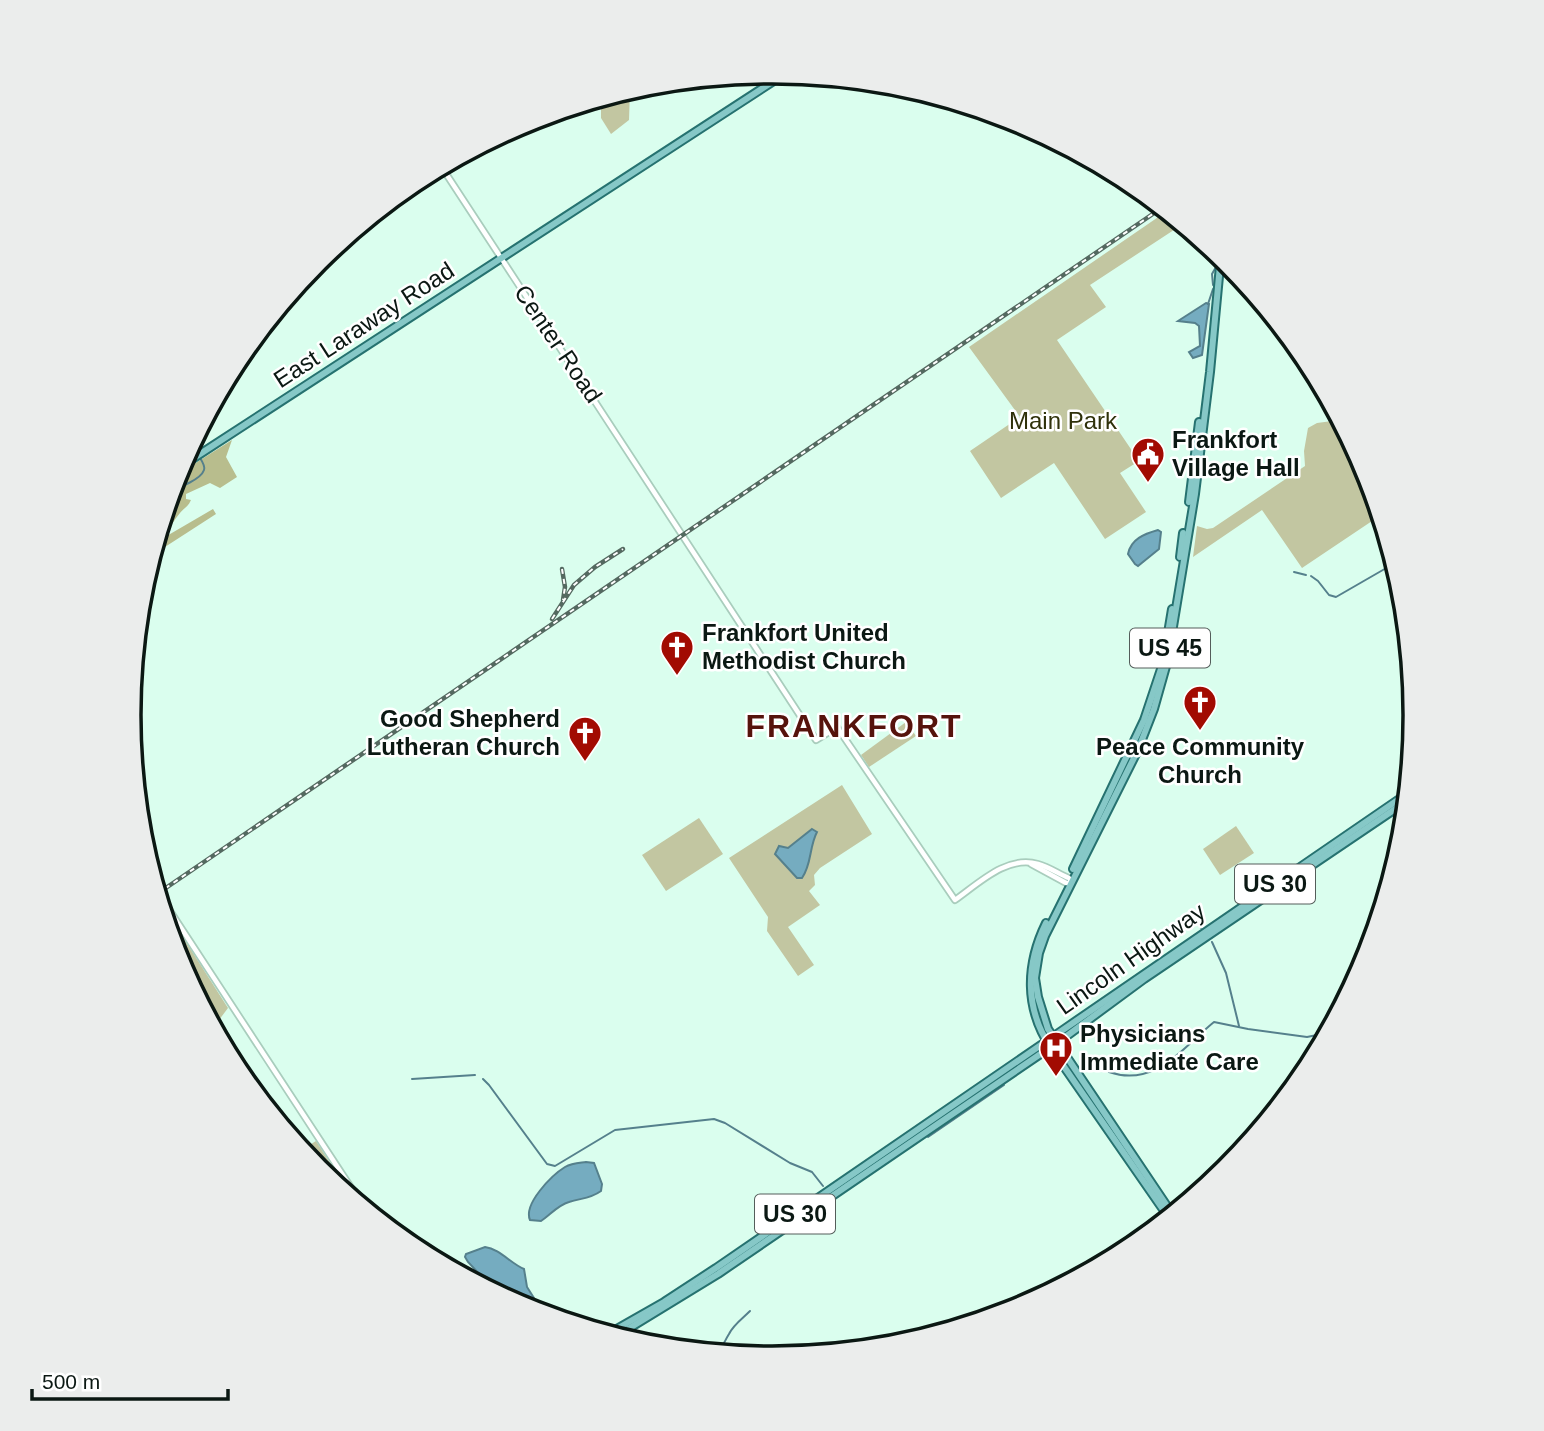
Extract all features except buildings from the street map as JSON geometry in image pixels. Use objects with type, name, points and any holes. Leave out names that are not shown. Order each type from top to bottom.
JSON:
[{"type":"main road","name":"East Laraway Road","points":[[197,456],[769,84]]},
{"type":"main road","name":"US 45","points":[[1166,1209],[1038,1022],[1031,998],[1030,976],[1038,940],[1141,743],[1167,663],[1195,494],[1219,269]]},
{"type":"main road","name":"Lincoln Highway","points":[[1052,1042],[1158,962],[1398,800]]},
{"type":"main road","name":"Lincoln Highway","points":[[982,1089],[1396,808]]},
{"type":"main road","name":"US 30","points":[[619,1328],[664,1302],[982,1089]]},
{"type":"main road","name":"US 30","points":[[627,1330],[718,1274],[982,1089]]},
{"type":"street","name":"Center Road","points":[[447,175],[816,740],[837,727],[956,900],[1007,865],[1030,863],[1068,881]]},
{"type":"street","points":[[173,916],[348,1183]]},
{"type":"green space","points":[[630,101],[629,120],[611,134],[601,118],[601,108]]},
{"type":"green space","name":"Main Park","points":[[1159,217],[1174,230],[1090,285],[1106,307],[1057,340],[1139,461],[1120,473],[1146,512],[1105,539],[1054,463],[1001,498],[970,451],[1020,417],[969,347]]},
{"type":"green space","points":[[1330,421],[1355,474],[1372,521],[1302,568],[1262,510],[1193,557],[1197,526],[1213,528],[1305,466],[1304,451],[1308,428],[1317,423]]},
{"type":"green space","points":[[232,440],[226,457],[237,477],[220,488],[210,483],[186,494],[186,499],[191,500],[170,527],[174,513],[193,464]]},
{"type":"green space","points":[[213,509],[216,514],[163,548],[167,536]]},
{"type":"green space","points":[[906,722],[916,736],[869,767],[861,755]]},
{"type":"green space","points":[[842,785],[872,834],[820,868],[814,875],[815,885],[809,891],[820,905],[788,927],[814,965],[798,976],[767,931],[768,917],[729,858]]},
{"type":"green space","points":[[699,818],[723,854],[666,891],[642,855]]},
{"type":"green space","points":[[1236,826],[1254,853],[1220,875],[1203,849]]},
{"type":"green space","points":[[179,931],[228,1008],[219,1020]]},
{"type":"green space","points":[[316,1141],[336,1172],[325,1162],[309,1145]]},
{"type":"water","points":[[1206,303],[1209,304],[1202,355],[1193,358],[1189,352],[1200,346],[1199,326],[1178,321]]},
{"type":"water","points":[[1158,530],[1161,532],[1159,549],[1138,566],[1128,554],[1132,544],[1143,535]]},
{"type":"water","points":[[812,829],[817,832],[807,867],[802,878],[797,878],[775,854],[779,846],[788,848]]},
{"type":"water","points":[[594,1163],[602,1184],[601,1191],[565,1203],[541,1221],[530,1220],[531,1206],[546,1183],[565,1167]]},
{"type":"water","points":[[485,1247],[495,1250],[524,1269],[527,1287],[533,1300],[481,1275],[468,1262],[466,1254]]},
{"type":"waterway","points":[[1213,285],[1212,274],[1216,267]]},
{"type":"waterway","points":[[1208,304],[1213,289]]},
{"type":"waterway","points":[[185,485],[199,477],[204,470],[200,458]]},
{"type":"waterway","points":[[1311,576],[1329,595],[1336,597],[1386,568]]},
{"type":"waterway","points":[[1294,572],[1306,575]]},
{"type":"waterway","points":[[1212,942],[1226,973],[1239,1026]]},
{"type":"waterway","points":[[1107,1069],[1125,1076],[1154,1070],[1167,1063],[1214,1022],[1307,1037],[1316,1035]]},
{"type":"waterway","points":[[412,1079],[475,1075]]},
{"type":"waterway","points":[[483,1079],[547,1164],[555,1166],[615,1130],[714,1119],[790,1163],[812,1172],[823,1186]]},
{"type":"waterway","points":[[928,1137],[1004,1085]]},
{"type":"waterway","points":[[723,1345],[733,1328],[750,1311]]},
{"type":"railway","points":[[165,889],[1154,213]]},
{"type":"railway","points":[[552,619],[574,585],[623,549]]},
{"type":"railway","points":[[562,569],[565,587],[563,600]]},
{"type":"place","name":"Frankfort Village Hall","points":[[1148,484]]},
{"type":"place","name":"Frankfort United Methodist Church","points":[[677,677]]},
{"type":"place","name":"Peace Community Church","points":[[1200,732]]},
{"type":"place","name":"Good Shepherd Lutheran Church","points":[[585,763]]},
{"type":"place","name":"Physicians Immediate Care","points":[[1056,1078]]},
{"type":"district","name":"FRANKFORT","points":[[854,726]]}]
